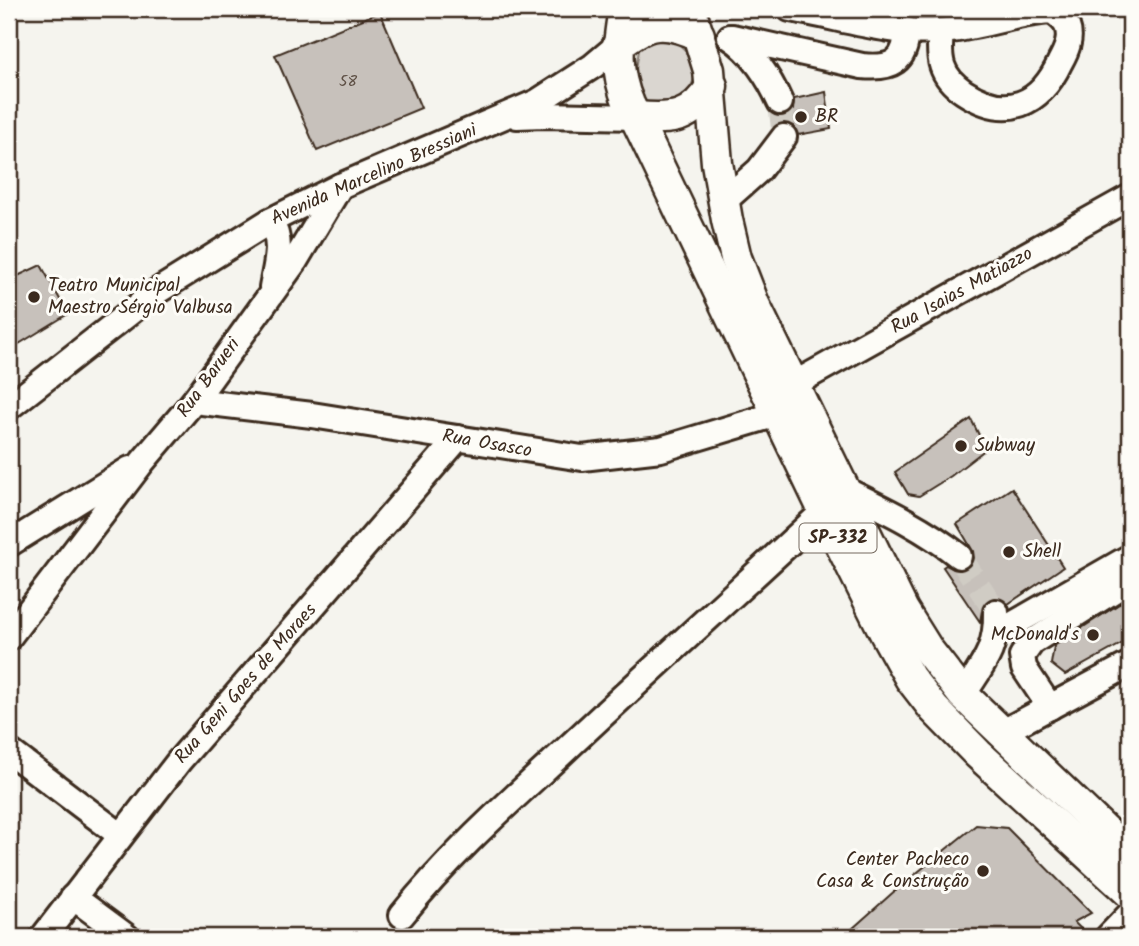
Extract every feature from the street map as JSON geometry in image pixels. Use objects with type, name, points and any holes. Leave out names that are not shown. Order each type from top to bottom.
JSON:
[{"type":"main road","name":"SP-332","points":[[624,9],[617,56],[624,91],[777,414],[928,650],[963,695],[1130,855]]},
{"type":"main road","name":"SP-332","points":[[694,22],[712,86],[717,163],[736,258],[754,304],[794,384],[834,500],[892,646],[910,678],[934,709],[978,754],[1130,893]]},
{"type":"main road","points":[[618,46],[633,33],[658,24],[684,28],[694,22]]},
{"type":"main road","points":[[637,117],[669,119],[683,115],[695,108],[712,86]]},
{"type":"street","points":[[795,9],[828,18],[907,30],[940,32],[1052,11],[1065,21],[1069,38],[1067,48],[1046,87],[1021,104],[1008,106],[988,104],[955,86],[944,72],[939,54],[940,32]]},
{"type":"street","points":[[694,22],[732,37],[881,68],[895,63],[903,52],[907,30]]},
{"type":"street","points":[[732,37],[750,55],[773,87],[780,102]]},
{"type":"street","name":"Avenida Marcelino Bressiani","points":[[9,407],[156,292],[270,221],[340,186],[537,102],[618,46]]},
{"type":"street","points":[[502,117],[543,114],[637,117]]},
{"type":"street","points":[[724,201],[759,170],[784,137]]},
{"type":"street","name":"Rua Barueri","points":[[143,461],[194,401],[313,233],[340,186]]},
{"type":"street","name":"Rua Isaias Matiazzo","points":[[794,384],[1130,197]]},
{"type":"street","name":"Rua Barueri","points":[[270,221],[278,234],[279,247],[272,291]]},
{"type":"street","name":"Rua Osasco","points":[[194,401],[312,415],[582,458],[661,449],[777,414]]},
{"type":"street","name":"Rua Geni Goes de Moraes","points":[[43,937],[179,761],[458,438]]},
{"type":"street","points":[[9,544],[143,461]]},
{"type":"street","points":[[9,636],[143,461]]},
{"type":"street","points":[[402,915],[429,881],[494,817],[834,500],[904,519],[939,540],[959,556]]},
{"type":"street","points":[[963,695],[990,654],[996,623],[1130,557]]},
{"type":"street","points":[[1049,707],[1024,668],[1022,656],[1032,642],[1130,580]]},
{"type":"street","points":[[1001,733],[1049,707],[1125,672]]},
{"type":"street","points":[[9,751],[120,835]]},
{"type":"street","points":[[74,897],[127,937]]},
{"type":"street","points":[[1108,937],[1130,914]]},
{"type":"shaded area","points":[[672,38],[685,50],[695,77],[684,103],[663,112],[642,101],[635,76],[639,50],[655,39]]},
{"type":"building","points":[[380,12],[421,108],[317,151],[275,55]]},
{"type":"building","name":"BR","points":[[826,92],[831,129],[798,135],[787,122],[774,127],[772,115],[787,115],[793,110],[794,99]]},
{"type":"building","name":"Teatro Municipal Maestro Sérgio Valbusa","points":[[41,265],[68,314],[9,350],[9,280]]},
{"type":"building","points":[[971,419],[986,449],[919,496],[908,494],[895,472]]},
{"type":"building","name":"Shell","points":[[1012,488],[1063,567],[1008,604],[997,597],[988,599],[983,605],[980,622],[943,567],[946,565],[958,571],[970,565],[974,558],[973,551],[957,524]]},
{"type":"building","name":"McDonald's","points":[[1130,597],[1130,639],[1065,675],[1051,664],[1054,646]]},
{"type":"building","name":"Center Pacheco Casa & Construção","points":[[976,825],[1007,828],[1091,913],[1074,922],[1089,937],[843,937],[898,888]]},
{"type":"tunnel","points":[[780,102],[784,137]]},
{"type":"tunnel","points":[[959,556],[996,612]]},
{"type":"place","name":"BR","points":[[801,117]]},
{"type":"place","name":"Teatro Municipal Maestro Sérgio Valbusa","points":[[34,297]]},
{"type":"place","name":"Subway","points":[[961,446]]},
{"type":"place","name":"Shell","points":[[1009,552]]},
{"type":"place","name":"McDonald's","points":[[1093,635]]},
{"type":"place","name":"Center Pacheco Casa & Construção","points":[[983,871]]}]
